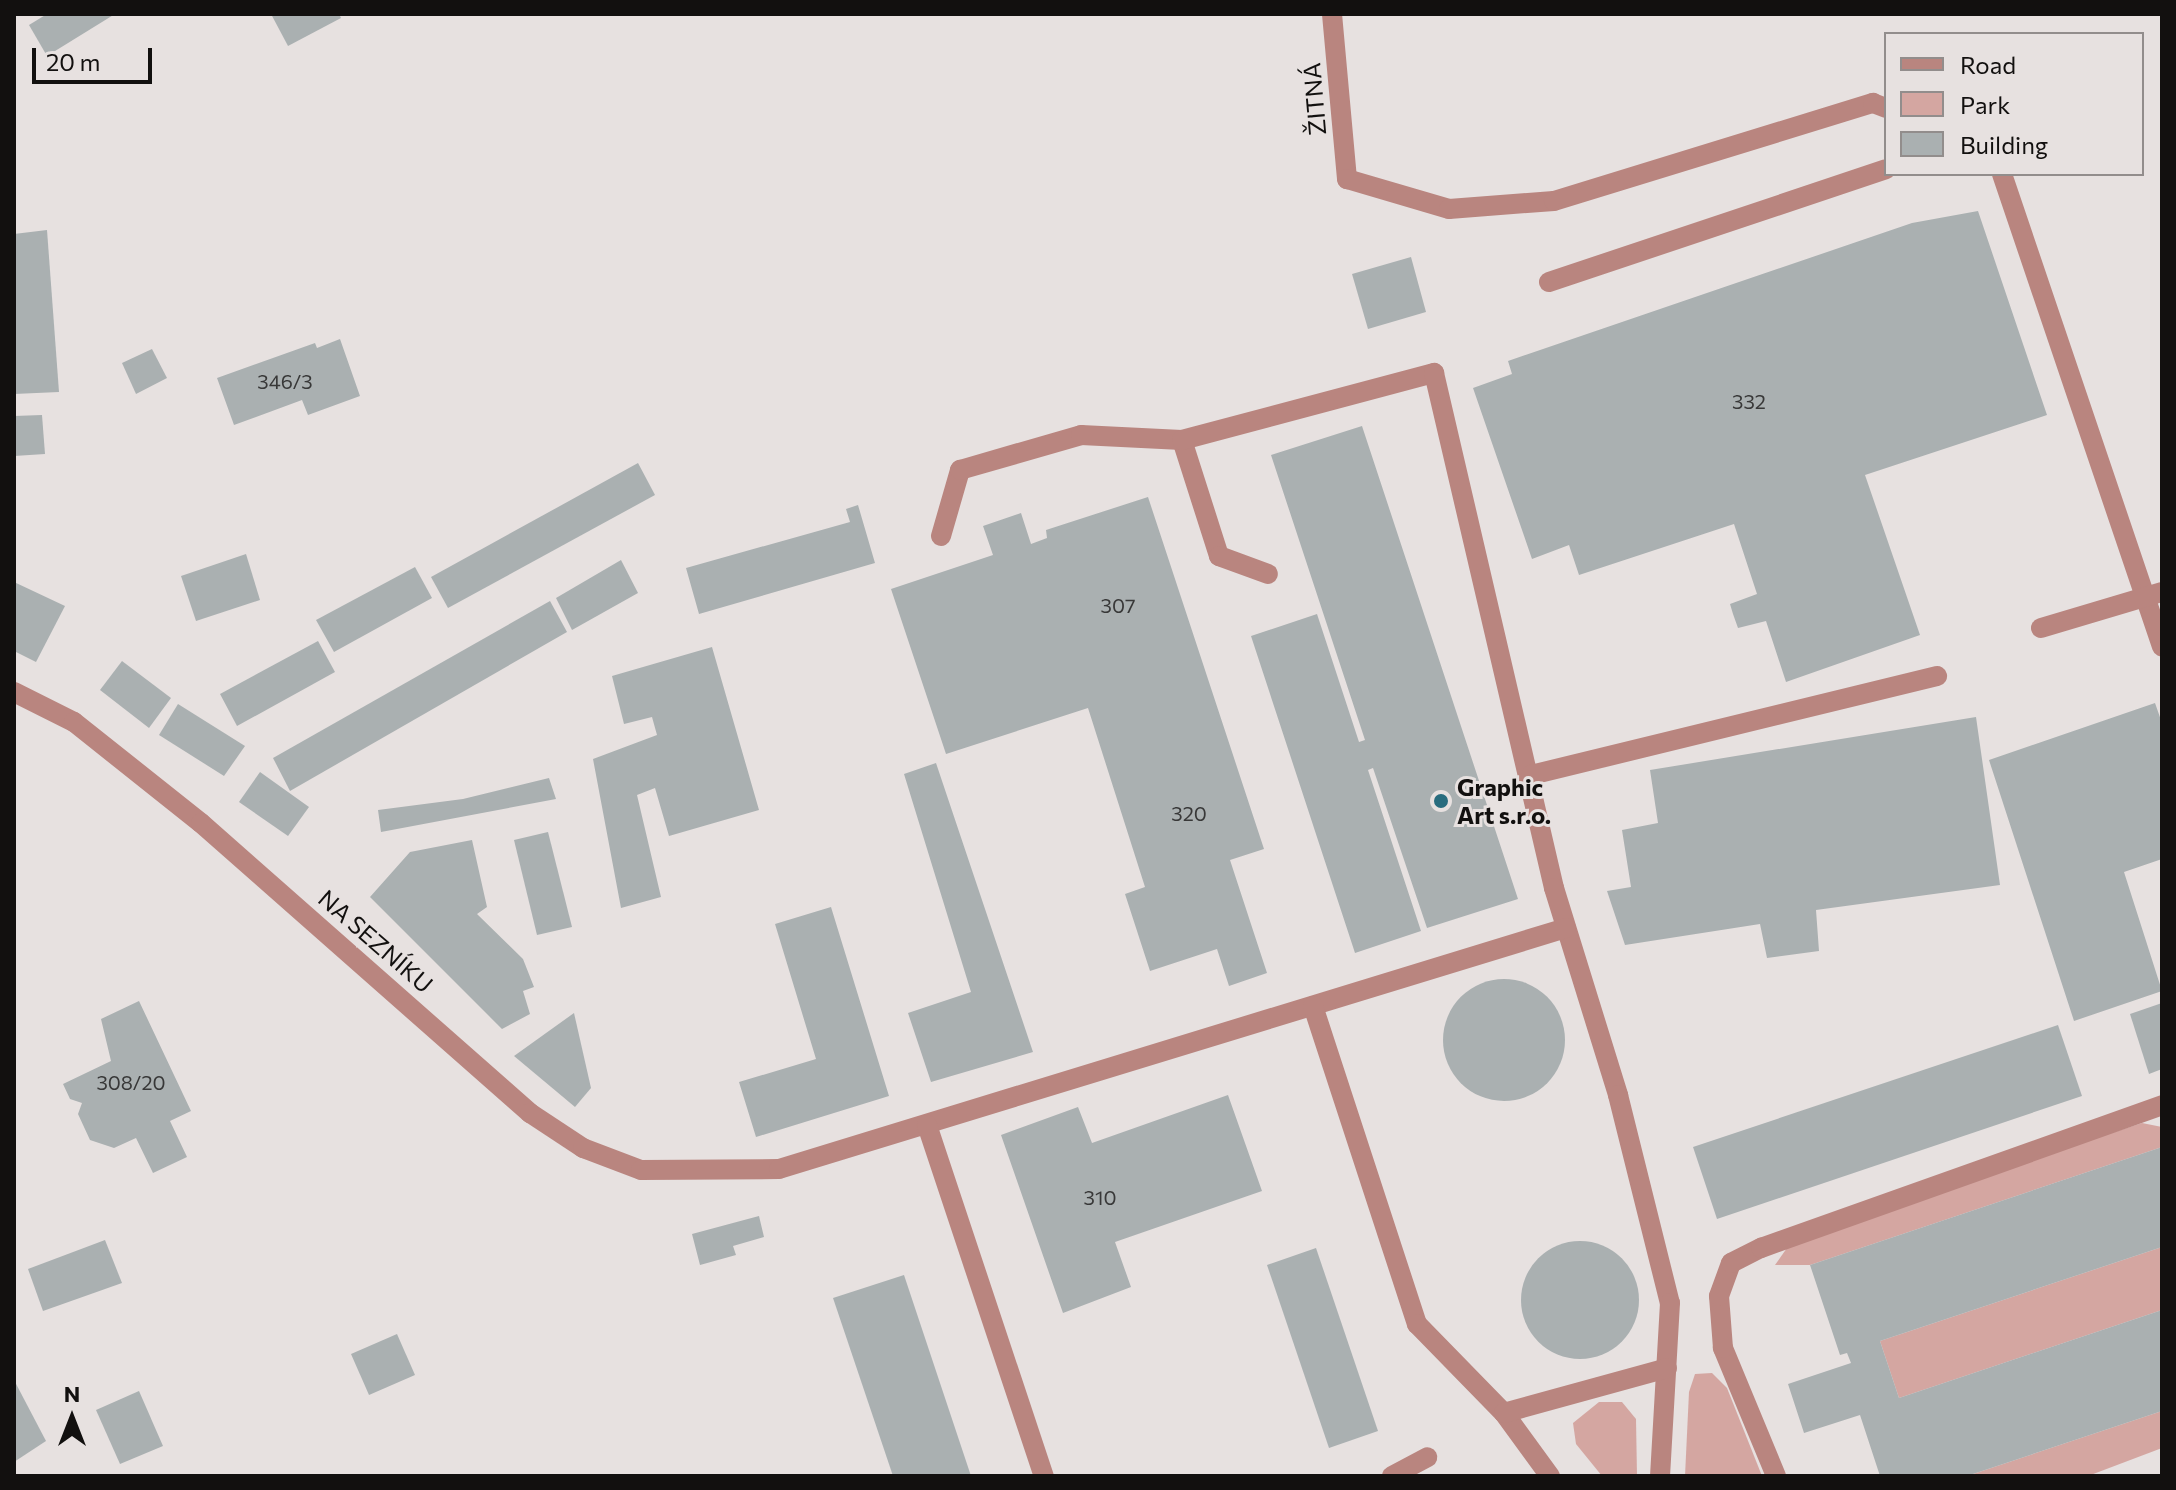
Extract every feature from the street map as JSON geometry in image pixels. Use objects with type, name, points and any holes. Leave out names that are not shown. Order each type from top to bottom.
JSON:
[{"type":"street","name":"ŽITNÁ","points":[[1332,14],[1347,179],[1449,209],[1554,201],[1873,103],[1884,107]]},
{"type":"street","points":[[1549,282],[1884,170]]},
{"type":"street","points":[[2003,176],[2153,594],[2162,647]]},
{"type":"street","points":[[941,536],[960,470],[1081,435],[1182,440],[1434,373],[1566,928],[1653,1226],[1670,1303],[1660,1476]]},
{"type":"street","points":[[1182,440],[1219,556],[1268,574]]},
{"type":"street","points":[[2041,628],[2153,594]]},
{"type":"street","points":[[1531,775],[1937,676]]},
{"type":"street","name":"NA SEZNÍKU","points":[[14,692],[74,722],[201,823],[530,1113],[583,1148],[641,1170],[779,1169],[1566,928]]},
{"type":"street","points":[[1313,1006],[1417,1324],[1504,1413],[1550,1476]]},
{"type":"street","points":[[1776,1476],[1723,1348],[1719,1296],[1731,1263],[1761,1248],[2162,1105]]},
{"type":"street","points":[[927,1125],[1044,1476]]},
{"type":"street","points":[[1504,1413],[1667,1368]]},
{"type":"street","points":[[1392,1476],[1427,1457]]},
{"type":"green space","points":[[2142,1123],[2162,1127],[2162,1147],[1810,1265],[1775,1265],[1794,1238]]},
{"type":"green space","points":[[2162,1247],[2162,1310],[1899,1398],[1880,1341]]},
{"type":"green space","points":[[1712,1373],[1727,1388],[1762,1476],[1685,1476],[1689,1392],[1695,1374]]},
{"type":"green space","points":[[1599,1402],[1622,1402],[1636,1419],[1637,1476],[1602,1476],[1576,1444],[1573,1423]]},
{"type":"green space","points":[[2162,1411],[2162,1448],[2088,1476],[1967,1476]]},
{"type":"building","points":[[47,14],[115,14],[47,56],[29,25]]},
{"type":"building","points":[[271,14],[339,14],[341,18],[288,46]]},
{"type":"building","points":[[1978,211],[2047,415],[1865,475],[1920,635],[1786,682],[1766,621],[1738,628],[1733,614],[1730,604],[1757,594],[1734,524],[1579,575],[1569,545],[1532,559],[1473,388],[1512,374],[1508,361],[1912,223]]},
{"type":"building","points":[[47,230],[59,392],[14,394],[14,234]]},
{"type":"building","points":[[1411,257],[1426,312],[1368,329],[1352,274]]},
{"type":"building","points":[[340,339],[360,396],[308,415],[302,400],[234,425],[217,378],[315,343],[317,348]]},
{"type":"building","points":[[152,349],[167,378],[136,394],[122,363]]},
{"type":"building","points":[[42,415],[45,454],[14,456],[14,416]]},
{"type":"building","points":[[1362,426],[1518,899],[1427,928],[1373,768],[1368,770],[1421,931],[1355,953],[1251,636],[1317,614],[1359,742],[1365,740],[1271,455]]},
{"type":"building","points":[[638,463],[655,495],[448,608],[431,577]]},
{"type":"building","points":[[1148,497],[1264,849],[1230,860],[1267,973],[1229,986],[1217,949],[1150,971],[1125,894],[1145,887],[1088,708],[946,754],[891,589],[993,555],[983,526],[1021,513],[1031,544],[1047,538],[1046,530]]},
{"type":"building","points":[[858,505],[875,563],[699,614],[686,568],[850,522],[846,509]]},
{"type":"building","points":[[246,554],[260,600],[196,621],[181,576]]},
{"type":"building","points":[[621,560],[638,593],[572,630],[556,598]]},
{"type":"building","points":[[415,567],[432,598],[334,652],[316,620]]},
{"type":"building","points":[[14,582],[65,606],[36,662],[14,651]]},
{"type":"building","points":[[550,601],[567,632],[290,791],[273,758]]},
{"type":"building","points":[[318,641],[335,672],[237,726],[220,694]]},
{"type":"building","points":[[712,647],[759,810],[669,836],[655,788],[637,795],[661,897],[621,908],[593,759],[657,735],[652,717],[624,724],[612,676]]},
{"type":"building","points":[[122,661],[171,698],[149,728],[100,690]]},
{"type":"building","points":[[2155,703],[2162,723],[2162,859],[2124,872],[2162,991],[2074,1021],[1989,760]]},
{"type":"building","points":[[178,704],[245,746],[224,776],[159,735]]},
{"type":"building","points":[[1976,717],[2000,885],[1816,910],[1819,951],[1767,958],[1760,924],[1625,945],[1607,891],[1631,887],[1622,830],[1658,823],[1650,770]]},
{"type":"building","points":[[936,763],[1033,1052],[931,1082],[908,1013],[971,992],[904,774]]},
{"type":"building","points":[[260,772],[309,807],[288,836],[239,802]]},
{"type":"building","points":[[549,778],[556,799],[381,832],[378,810],[463,799]]},
{"type":"building","points":[[548,832],[572,927],[537,935],[514,840]]},
{"type":"building","points":[[472,840],[487,907],[477,914],[523,959],[534,987],[523,991],[530,1014],[502,1029],[370,897],[410,852]]},
{"type":"building","points":[[831,907],[889,1096],[756,1137],[739,1082],[816,1059],[775,924]]},
{"type":"building","points":[[1504,979],[1527,983],[1547,997],[1561,1017],[1565,1040],[1561,1063],[1547,1083],[1527,1097],[1504,1101],[1481,1097],[1461,1083],[1447,1063],[1443,1040],[1447,1017],[1461,997],[1481,983]]},
{"type":"building","points":[[139,1001],[191,1111],[170,1121],[187,1157],[153,1173],[136,1138],[114,1148],[90,1140],[78,1114],[82,1103],[70,1099],[63,1084],[111,1061],[101,1019]]},
{"type":"building","points":[[2162,1003],[2162,1069],[2149,1074],[2130,1014]]},
{"type":"building","points":[[574,1013],[591,1088],[575,1107],[514,1056]]},
{"type":"building","points":[[2058,1025],[2082,1096],[1717,1219],[1693,1147]]},
{"type":"building","points":[[1228,1095],[1262,1191],[1115,1242],[1131,1287],[1063,1313],[1001,1135],[1078,1107],[1092,1143]]},
{"type":"building","points":[[2162,1147],[2162,1247],[1880,1341],[1899,1398],[2162,1310],[2162,1411],[1967,1476],[1880,1476],[1860,1415],[1804,1433],[1788,1384],[1851,1363],[1847,1353],[1840,1355],[1810,1265]]},
{"type":"building","points":[[759,1216],[764,1237],[733,1246],[736,1255],[700,1265],[692,1234]]},
{"type":"building","points":[[105,1240],[122,1283],[43,1311],[28,1269]]},
{"type":"building","points":[[1580,1241],[1603,1245],[1622,1258],[1635,1277],[1639,1300],[1635,1323],[1622,1342],[1603,1355],[1580,1359],[1557,1355],[1538,1342],[1525,1323],[1521,1300],[1525,1277],[1538,1258],[1557,1245]]},
{"type":"building","points":[[1316,1248],[1378,1431],[1329,1448],[1267,1265]]},
{"type":"building","points":[[904,1275],[971,1476],[893,1476],[833,1298]]},
{"type":"building","points":[[397,1334],[415,1375],[369,1395],[351,1354]]},
{"type":"building","points":[[14,1380],[46,1441],[14,1462]]},
{"type":"building","points":[[139,1391],[163,1446],[120,1464],[96,1410]]},
{"type":"place","name":"Graphic Art s.r.o.","points":[[1441,801]]}]
